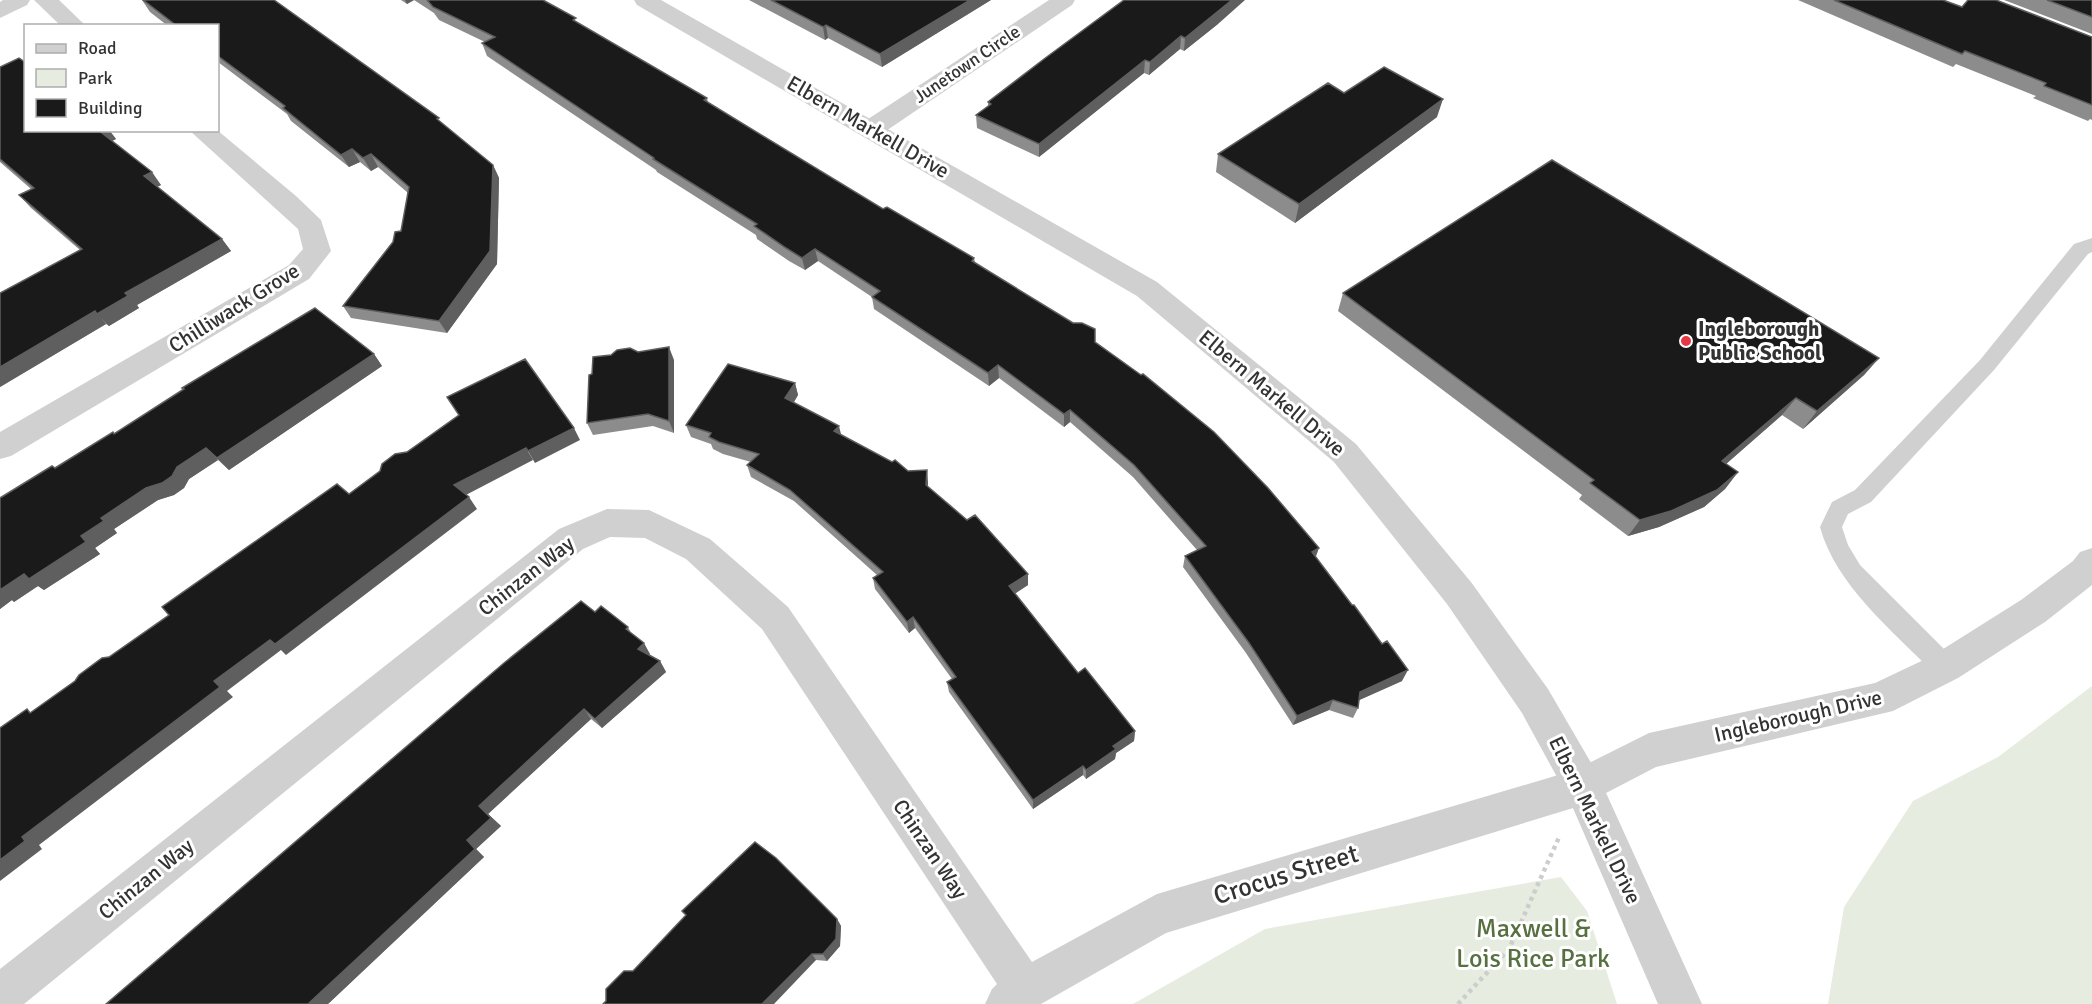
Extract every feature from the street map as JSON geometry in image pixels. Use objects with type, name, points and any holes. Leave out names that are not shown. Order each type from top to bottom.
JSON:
[{"type":"street","points":[[0,11],[20,0]]},
{"type":"street","points":[[45,0],[73,24]]},
{"type":"street","name":"Elbern Markell Drive","points":[[645,0],[1147,289],[1345,453],[1459,593],[1535,701],[1583,786],[1680,1004]]},
{"type":"street","name":"Junetown Circle","points":[[871,129],[1064,0]]},
{"type":"street","name":"Chilliwack Grove","points":[[0,447],[299,272],[316,251],[311,226],[287,202],[203,132]]},
{"type":"street","name":"Chinzan Way","points":[[0,996],[571,539],[607,523],[649,524],[698,549],[775,618],[1016,996]]},
{"type":"street","name":"Ingleborough Drive","points":[[1583,786],[1650,751],[1880,699],[1945,668],[2033,611],[2085,571],[2092,562]]},
{"type":"street","name":"Crocus Street","points":[[1016,996],[1157,915],[1583,786]]},
{"type":"lane","points":[[1945,668],[1852,572],[1837,548],[1831,527],[1840,508],[1863,496],[1987,365],[2081,249],[2092,244]]},
{"type":"path","points":[[1458,1004],[1509,949],[1583,786]]},
{"type":"green space","points":[[2092,686],[2092,1004],[1828,1004],[1844,907],[1913,801],[1998,757]]},
{"type":"green space","name":"Maxwell & Lois Rice Park","points":[[1561,877],[1587,911],[1617,1004],[1133,1004],[1265,929]]},
{"type":"building","points":[[143,0],[274,0],[439,118],[437,119],[493,165],[490,251],[439,321],[343,306],[393,242],[395,232],[401,231],[409,187],[371,154],[363,158],[352,149],[341,155],[283,108],[285,106],[219,57],[219,24],[174,24]]},
{"type":"building","points":[[427,0],[543,0],[707,98],[704,100],[883,209],[887,207],[974,258],[972,261],[1073,323],[1082,323],[1095,329],[1095,342],[1141,375],[1143,374],[1214,432],[1268,488],[1319,548],[1312,552],[1382,644],[1387,641],[1408,670],[1360,692],[1358,708],[1333,700],[1297,716],[1249,643],[1185,556],[1206,546],[1134,465],[1070,410],[1064,414],[998,365],[988,373],[872,297],[880,291],[815,249],[802,258],[786,248],[754,226],[757,224],[653,159],[482,43],[495,37],[433,7]]},
{"type":"building","points":[[771,0],[970,0],[880,54],[826,25],[823,27]]},
{"type":"building","points":[[1124,0],[1232,0],[1185,38],[1181,36],[1150,62],[1145,60],[1039,144],[976,115],[991,104],[988,102]]},
{"type":"building","points":[[1834,0],[1943,0],[1962,7],[1968,0],[1996,0],[2092,37],[2092,105],[2044,86],[2046,83],[1965,51],[1962,54]]},
{"type":"building","points":[[2047,0],[2092,0],[2092,17]]},
{"type":"building","points":[[19,58],[24,62],[24,132],[101,132],[152,172],[144,176],[222,239],[125,293],[128,296],[97,314],[95,311],[0,367],[0,293],[82,249],[19,195],[34,188],[0,159],[0,67]]},
{"type":"building","points":[[1384,67],[1443,99],[1299,204],[1218,154],[1328,83],[1344,93]]},
{"type":"building","points":[[1552,160],[1879,358],[1817,411],[1796,398],[1722,461],[1738,472],[1717,490],[1671,511],[1640,520],[1590,483],[1594,480],[1343,293]]},
{"type":"building","points":[[315,308],[374,354],[217,458],[206,448],[177,467],[172,476],[162,483],[146,488],[101,518],[104,521],[81,536],[86,542],[29,579],[24,574],[0,590],[0,498],[52,466],[55,468],[113,432],[114,434],[184,389],[182,388]]},
{"type":"building","points":[[669,347],[669,421],[648,414],[587,423],[589,375],[592,374],[593,357],[611,355],[617,350],[630,348],[638,352]]},
{"type":"building","points":[[525,359],[574,428],[528,451],[526,448],[454,485],[469,497],[275,644],[270,640],[214,681],[220,687],[22,837],[25,841],[0,860],[0,728],[27,709],[30,713],[75,681],[79,675],[102,658],[109,657],[169,615],[162,607],[337,484],[349,494],[380,471],[382,464],[395,454],[407,452],[459,415],[447,397]]},
{"type":"building","points":[[728,364],[795,383],[785,398],[839,426],[834,431],[892,462],[895,460],[908,471],[927,470],[926,485],[967,520],[975,515],[1028,574],[1009,586],[1078,673],[1085,668],[1135,731],[1113,746],[1116,749],[1086,770],[1083,766],[1033,800],[947,682],[956,677],[913,617],[907,622],[873,578],[883,572],[790,490],[747,465],[759,454],[719,442],[709,437],[711,433],[686,425]]},
{"type":"building","points":[[581,601],[595,612],[601,606],[644,643],[638,649],[660,661],[595,719],[584,709],[479,806],[491,818],[467,840],[475,849],[308,1004],[106,1004],[504,663]]},
{"type":"building","points":[[755,842],[776,858],[837,919],[836,939],[823,954],[812,954],[762,1004],[603,1004],[606,1001],[606,989],[624,971],[633,971],[686,915],[682,911]]},
{"type":"place","name":"Ingleborough Public School","points":[[1686,341]]}]
